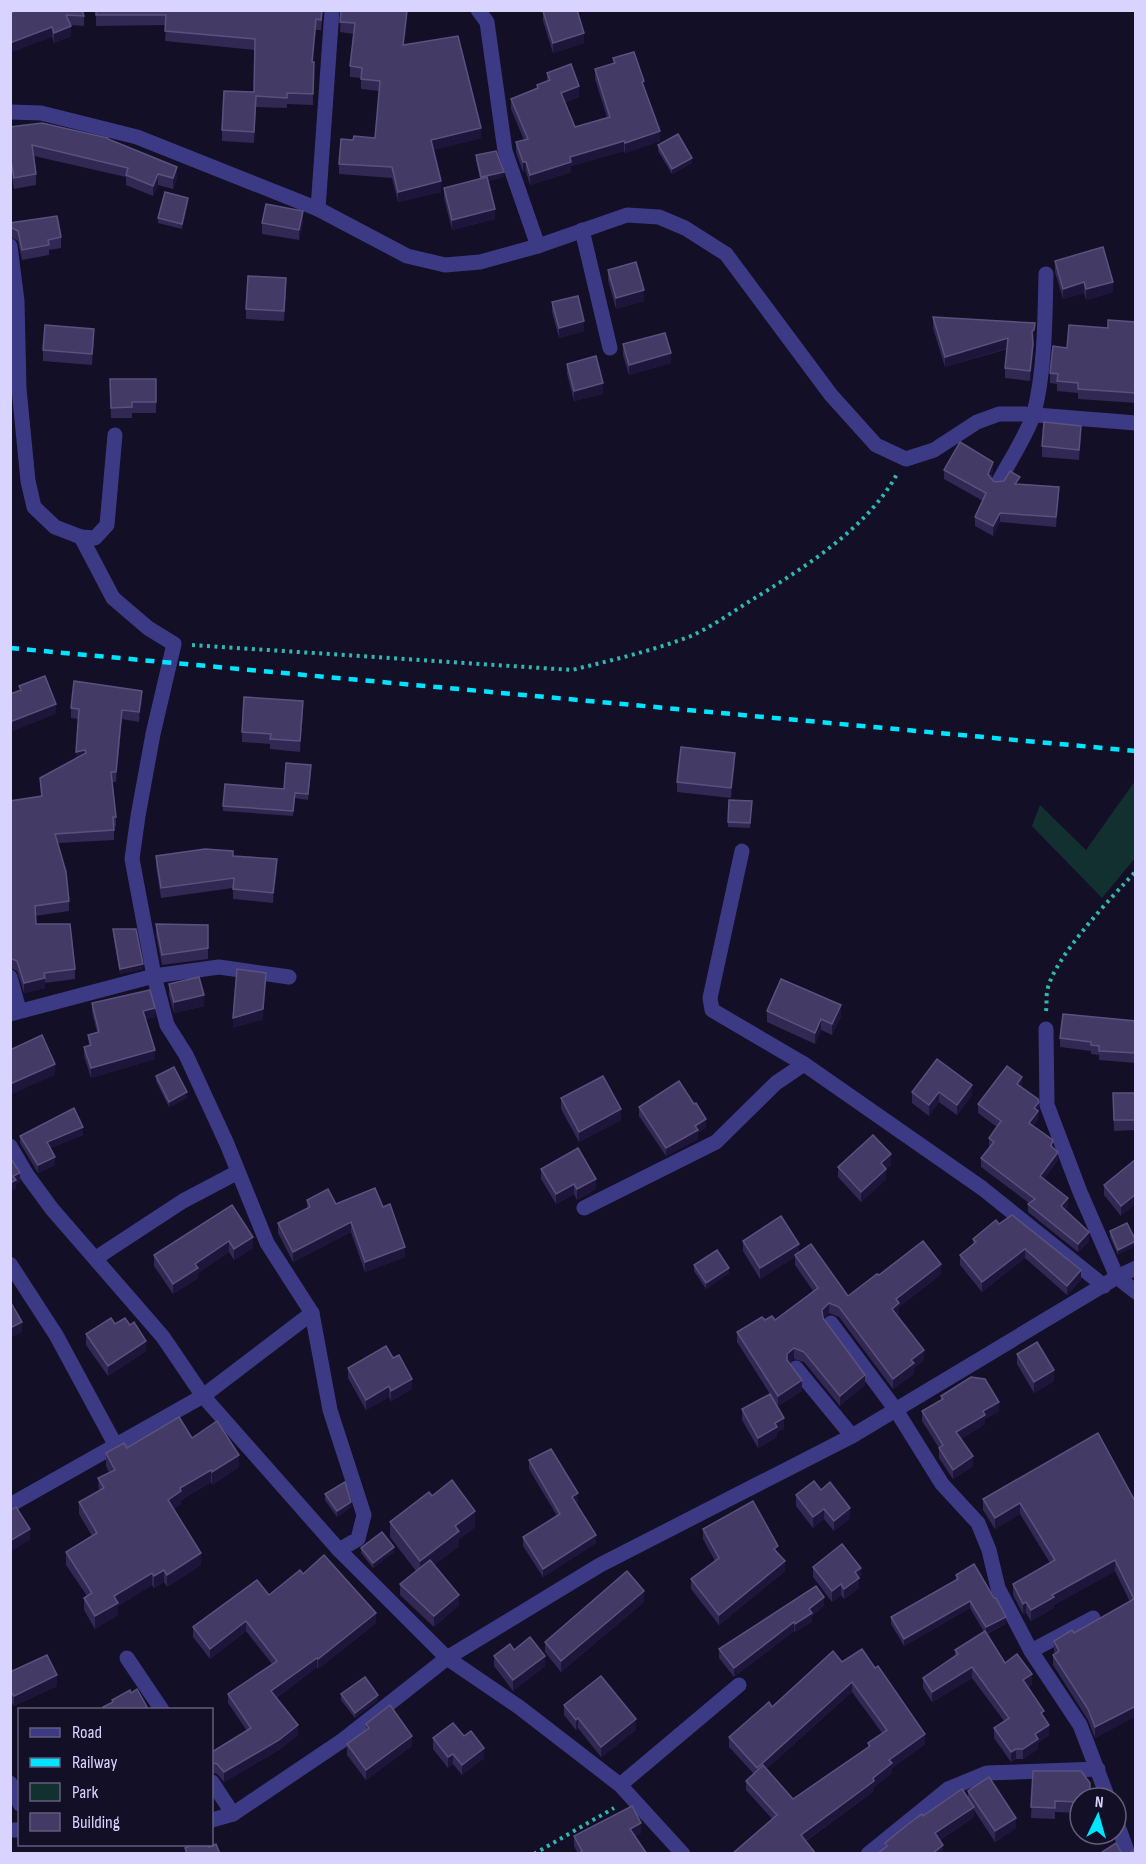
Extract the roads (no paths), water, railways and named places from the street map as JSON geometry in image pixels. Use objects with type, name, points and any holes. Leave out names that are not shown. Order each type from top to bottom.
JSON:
[{"type":"street","points":[[318,208],[332,10]]},
{"type":"street","points":[[478,10],[488,22],[505,151],[538,246]]},
{"type":"street","points":[[10,112],[41,113],[136,137],[318,208],[407,256],[445,265],[480,262],[538,246],[627,216],[659,217],[685,228],[726,254],[831,395],[876,445],[906,459],[934,450],[977,422],[999,414],[1136,423]]},
{"type":"street","points":[[582,230],[610,348]]},
{"type":"street","points":[[10,246],[17,302],[14,328],[28,481],[33,507],[55,527],[81,537],[95,538],[107,525],[115,435]]},
{"type":"street","points":[[998,483],[1034,415],[1044,324],[1046,274]]},
{"type":"street","points":[[81,537],[113,598],[129,614],[174,644],[153,734],[132,859],[154,976],[167,1025],[186,1055],[267,1243],[312,1314],[330,1410],[364,1515],[358,1539],[339,1550]]},
{"type":"street","points":[[742,851],[710,998],[712,1010],[804,1064],[982,1188],[1104,1286]]},
{"type":"street","points":[[10,976],[15,1012],[154,976],[219,967],[289,977]]},
{"type":"street","points":[[1046,1029],[1047,1105],[1080,1192],[1117,1277],[1136,1292]]},
{"type":"street","points":[[584,1208],[716,1142],[776,1083],[804,1064]]},
{"type":"street","points":[[10,1146],[27,1175],[52,1209],[163,1337],[203,1396],[339,1550],[447,1658],[519,1707],[620,1785],[683,1854]]},
{"type":"street","points":[[96,1258],[183,1201],[238,1172]]},
{"type":"street","points":[[10,1263],[56,1335],[117,1446]]},
{"type":"street","points":[[213,1820],[233,1814],[343,1740],[447,1658],[600,1565],[852,1436],[1117,1277],[1136,1268]]},
{"type":"street","points":[[10,1505],[203,1396],[312,1314]]},
{"type":"street","points":[[831,1323],[896,1410],[942,1484],[978,1523],[990,1550],[998,1588],[1031,1651],[1080,1725],[1104,1786]]},
{"type":"street","points":[[796,1368],[852,1436]]},
{"type":"street","points":[[1031,1651],[1093,1617]]},
{"type":"street","points":[[127,1658],[161,1708]]},
{"type":"street","points":[[620,1785],[739,1685]]},
{"type":"street","points":[[868,1854],[948,1789],[987,1773],[1098,1769]]},
{"type":"street","points":[[10,1783],[18,1800]]},
{"type":"street","points":[[213,1784],[233,1814]]},
{"type":"railway","points":[[10,648],[1136,751]]}]
